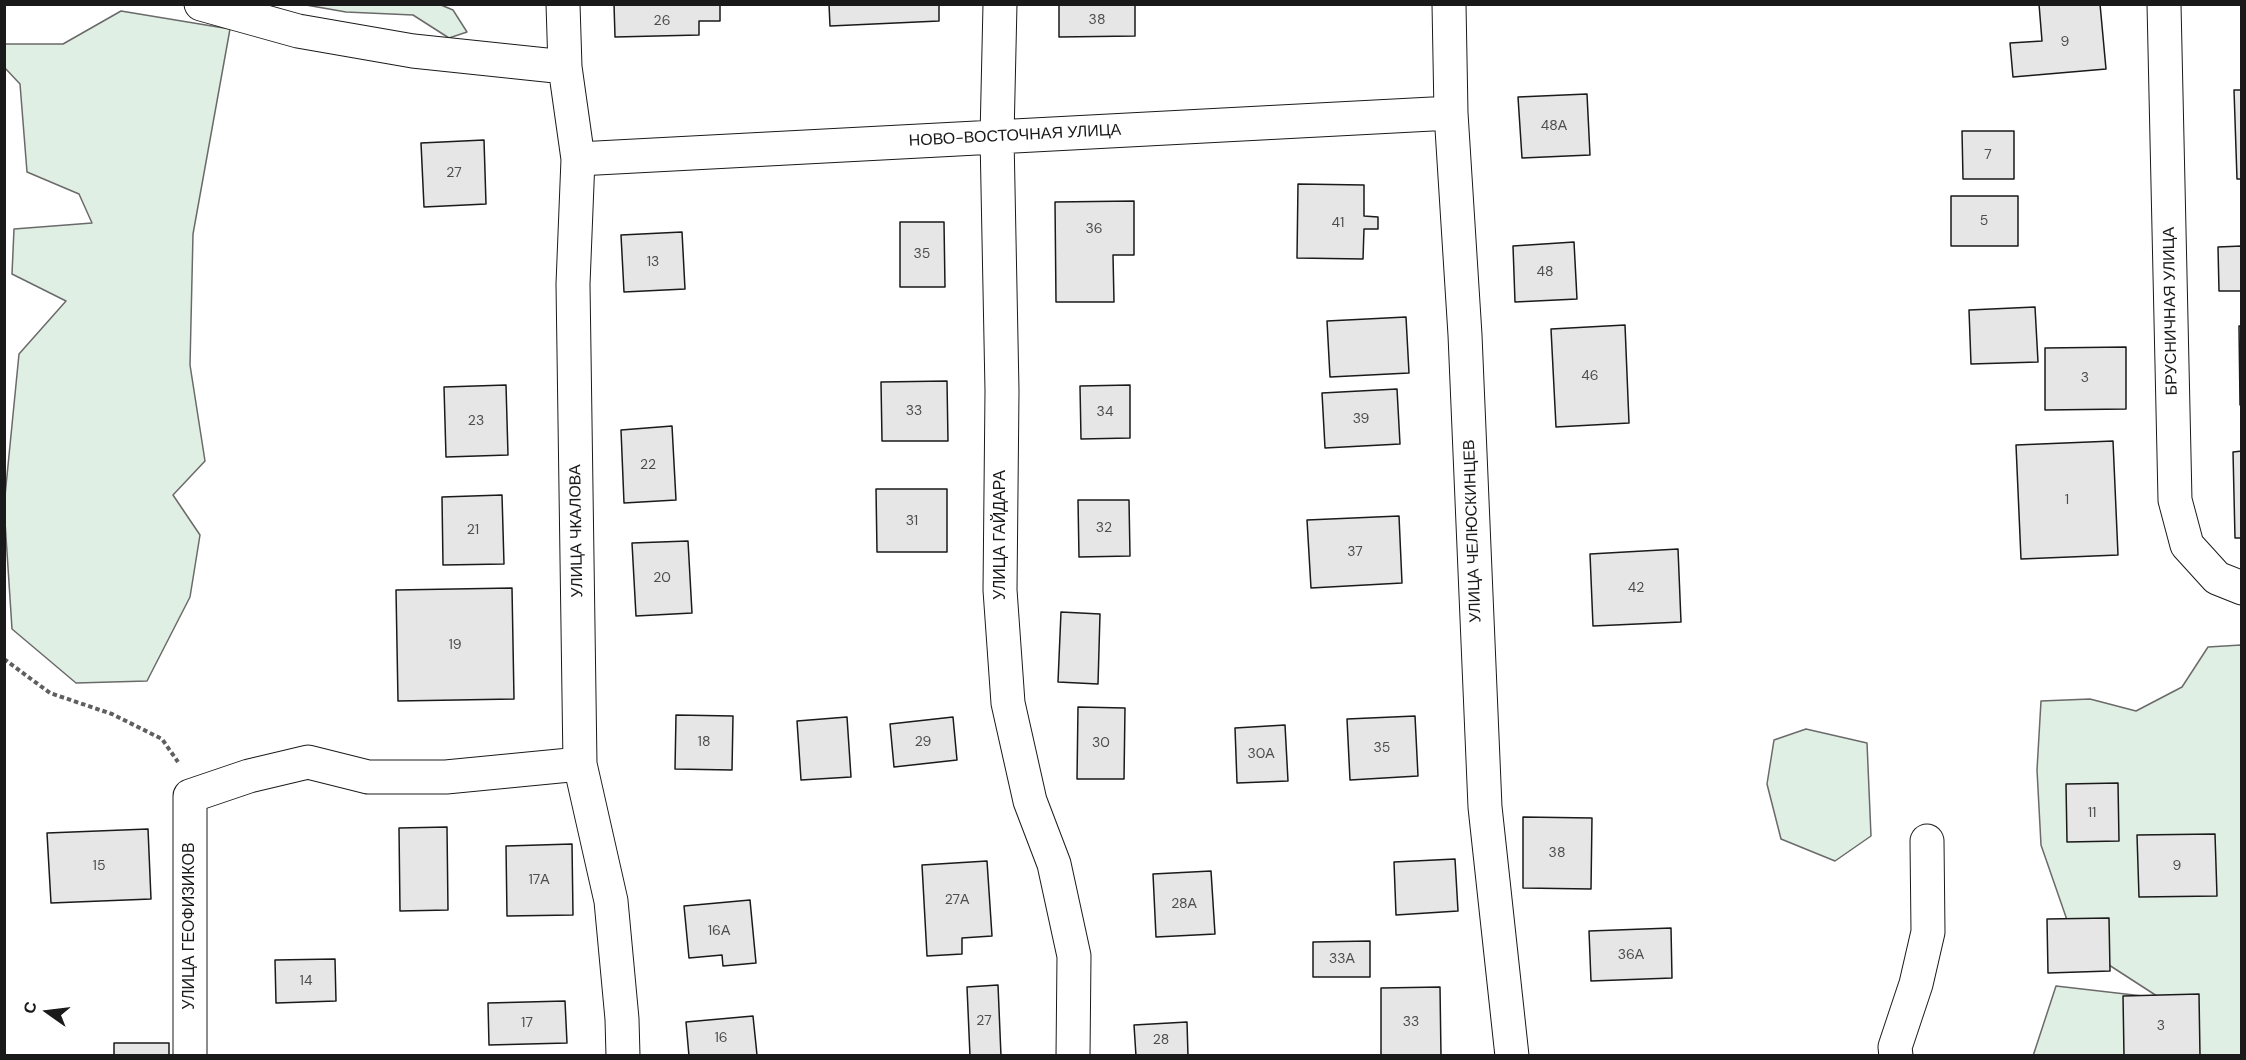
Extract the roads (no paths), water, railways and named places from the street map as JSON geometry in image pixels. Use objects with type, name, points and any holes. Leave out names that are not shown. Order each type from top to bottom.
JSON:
[{"type":"street","points":[[201,4],[298,31],[402,49],[565,67]]},
{"type":"street","name":"УЛИЦА ЧКАЛОВА","points":[[563,4],[565,67],[578,159],[573,284],[580,764],[611,901],[622,1018],[622,1056]]},
{"type":"street","name":"УЛИЦА ГАЙДАРА","points":[[1000,4],[997,137],[1002,391],[1000,590],[1008,704],[1030,801],[1054,864],[1074,956],[1073,1056]]},
{"type":"street","name":"УЛИЦА ЧЕЛЮСКИНЦЕВ","points":[[1449,4],[1451,112],[1466,347],[1485,807],[1512,1056]]},
{"type":"street","name":"БРУСНИЧНАЯ УЛИЦА","points":[[2164,4],[2175,500],[2187,545],[2217,578],[2241,588]]},
{"type":"street","name":"НОВО-ВОСТОЧНАЯ УЛИЦА","points":[[578,159],[1451,112]]},
{"type":"street","name":"УЛИЦА ГЕОФИЗИКОВ","points":[[190,1056],[190,796],[249,776],[308,762],[368,777],[446,777],[580,764]]},
{"type":"street","points":[[1896,1056],[1895,1047],[1916,984],[1928,932],[1927,841]]}]
